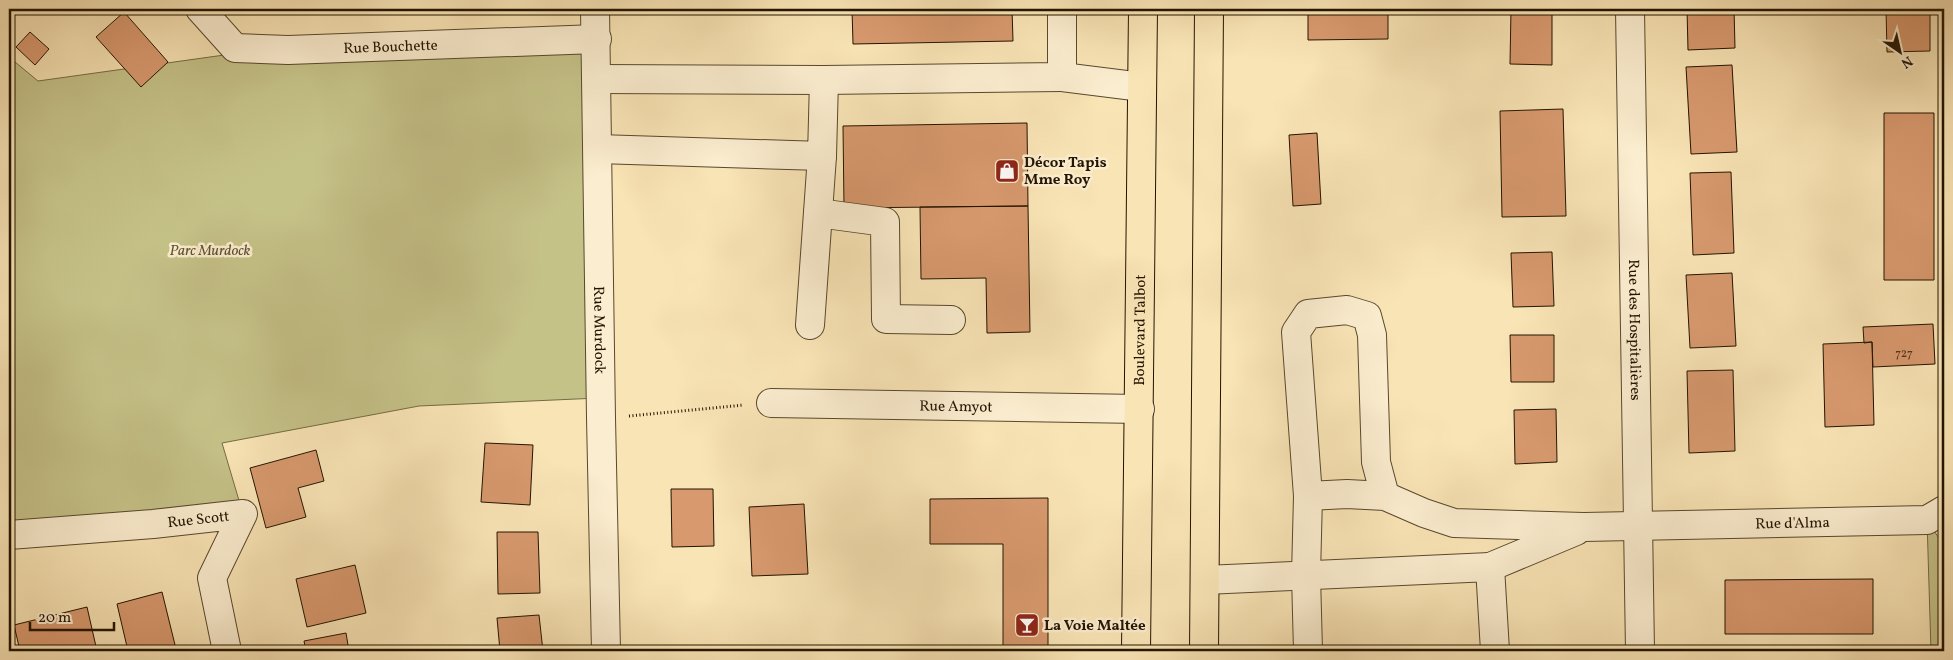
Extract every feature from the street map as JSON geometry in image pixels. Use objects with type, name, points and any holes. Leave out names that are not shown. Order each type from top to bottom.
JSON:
[{"type":"main road","name":"Boulevard Talbot","points":[[1136,651],[1143,9]]},
{"type":"main road","points":[[1204,651],[1209,9]]},
{"type":"street","name":"Rue Bouchette","points":[[200,9],[235,48],[288,50],[597,38]]},
{"type":"street","name":"Rue Murdock","points":[[595,9],[597,38],[601,418],[606,651]]},
{"type":"street","points":[[1062,9],[1062,77]]},
{"type":"street","name":"Rue des Hospitalières","points":[[1630,9],[1640,651]]},
{"type":"street","points":[[597,79],[824,80],[1062,77],[1142,88]]},
{"type":"street","points":[[810,325],[822,156],[824,80]]},
{"type":"street","points":[[598,150],[822,156]]},
{"type":"street","points":[[818,213],[885,222],[886,319],[951,320]]},
{"type":"street","points":[[1308,496],[1347,494],[1385,496],[1376,462],[1372,335],[1367,316],[1348,310],[1308,314],[1296,332],[1308,496],[1306,575],[1308,651]]},
{"type":"street","name":"Rue Amyot","points":[[771,403],[1140,409]]},
{"type":"street","name":"Rue d'Alma","points":[[1385,496],[1424,513],[1454,523],[1584,527],[1927,520],[1944,510]]},
{"type":"street","name":"Rue Scott","points":[[9,534],[153,524],[243,514],[212,578],[227,651]]},
{"type":"street","points":[[1205,580],[1490,567],[1584,527]]},
{"type":"street","points":[[1490,567],[1495,651]]},
{"type":"path","points":[[601,418],[771,403]]},
{"type":"green space","name":"Parc Murdock","points":[[583,38],[599,398],[419,406],[222,443],[243,514],[9,538],[9,57],[38,81],[296,45]]},
{"type":"green space","points":[[1927,520],[1944,546],[1944,651],[1931,651]]},
{"type":"building","points":[[852,9],[1012,9],[1013,41],[853,44]]},
{"type":"building","points":[[1308,9],[1388,9],[1388,39],[1308,40]]},
{"type":"building","points":[[1511,9],[1552,9],[1552,65],[1510,64]]},
{"type":"building","points":[[1687,9],[1734,9],[1735,48],[1688,50]]},
{"type":"building","points":[[1886,9],[1930,9],[1930,51],[1887,52]]},
{"type":"building","points":[[124,12],[168,62],[141,87],[96,37]]},
{"type":"building","points":[[30,32],[49,49],[35,65],[16,47]]},
{"type":"building","points":[[1732,65],[1737,152],[1691,154],[1686,67]]},
{"type":"building","points":[[1563,109],[1566,216],[1502,217],[1500,111]]},
{"type":"building","points":[[1884,113],[1934,113],[1934,280],[1884,280]]},
{"type":"building","points":[[1027,123],[1028,206],[844,208],[843,126]]},
{"type":"building","points":[[1317,133],[1321,204],[1293,206],[1289,135]]},
{"type":"building","points":[[1731,172],[1734,253],[1693,255],[1690,173]]},
{"type":"building","points":[[1028,206],[1030,332],[987,333],[986,278],[921,279],[920,207]]},
{"type":"building","points":[[1552,252],[1554,306],[1513,307],[1511,253]]},
{"type":"building","points":[[1732,273],[1736,346],[1690,348],[1686,275]]},
{"type":"building","points":[[1933,324],[1935,364],[1873,367],[1872,342],[1864,343],[1863,327]]},
{"type":"building","points":[[1510,335],[1554,335],[1554,382],[1511,382]]},
{"type":"building","points":[[1872,342],[1874,425],[1825,427],[1823,344]]},
{"type":"building","points":[[1733,370],[1735,451],[1689,453],[1687,371]]},
{"type":"building","points":[[1556,409],[1557,462],[1515,464],[1514,410]]},
{"type":"building","points":[[485,443],[533,445],[530,505],[481,502]]},
{"type":"building","points":[[316,450],[324,481],[298,488],[306,517],[266,528],[250,468]]},
{"type":"building","points":[[671,489],[713,489],[714,546],[672,547]]},
{"type":"building","points":[[1048,498],[1048,651],[1003,651],[1003,544],[930,544],[930,499]]},
{"type":"building","points":[[804,504],[808,574],[752,576],[749,507]]},
{"type":"building","points":[[497,532],[538,532],[540,593],[498,594]]},
{"type":"building","points":[[355,565],[366,613],[307,627],[296,579]]},
{"type":"building","points":[[1873,579],[1873,634],[1725,634],[1725,580]]},
{"type":"building","points":[[162,592],[176,649],[166,651],[128,651],[117,604]]},
{"type":"building","points":[[87,607],[97,651],[20,651],[14,625]]},
{"type":"building","points":[[539,615],[543,651],[500,651],[497,618]]},
{"type":"building","points":[[346,633],[349,651],[306,651],[304,641]]},
{"type":"place","name":"Décor Tapis Mme Roy","points":[[1007,171]]},
{"type":"place","name":"La Voie Maltée","points":[[1027,625]]}]
